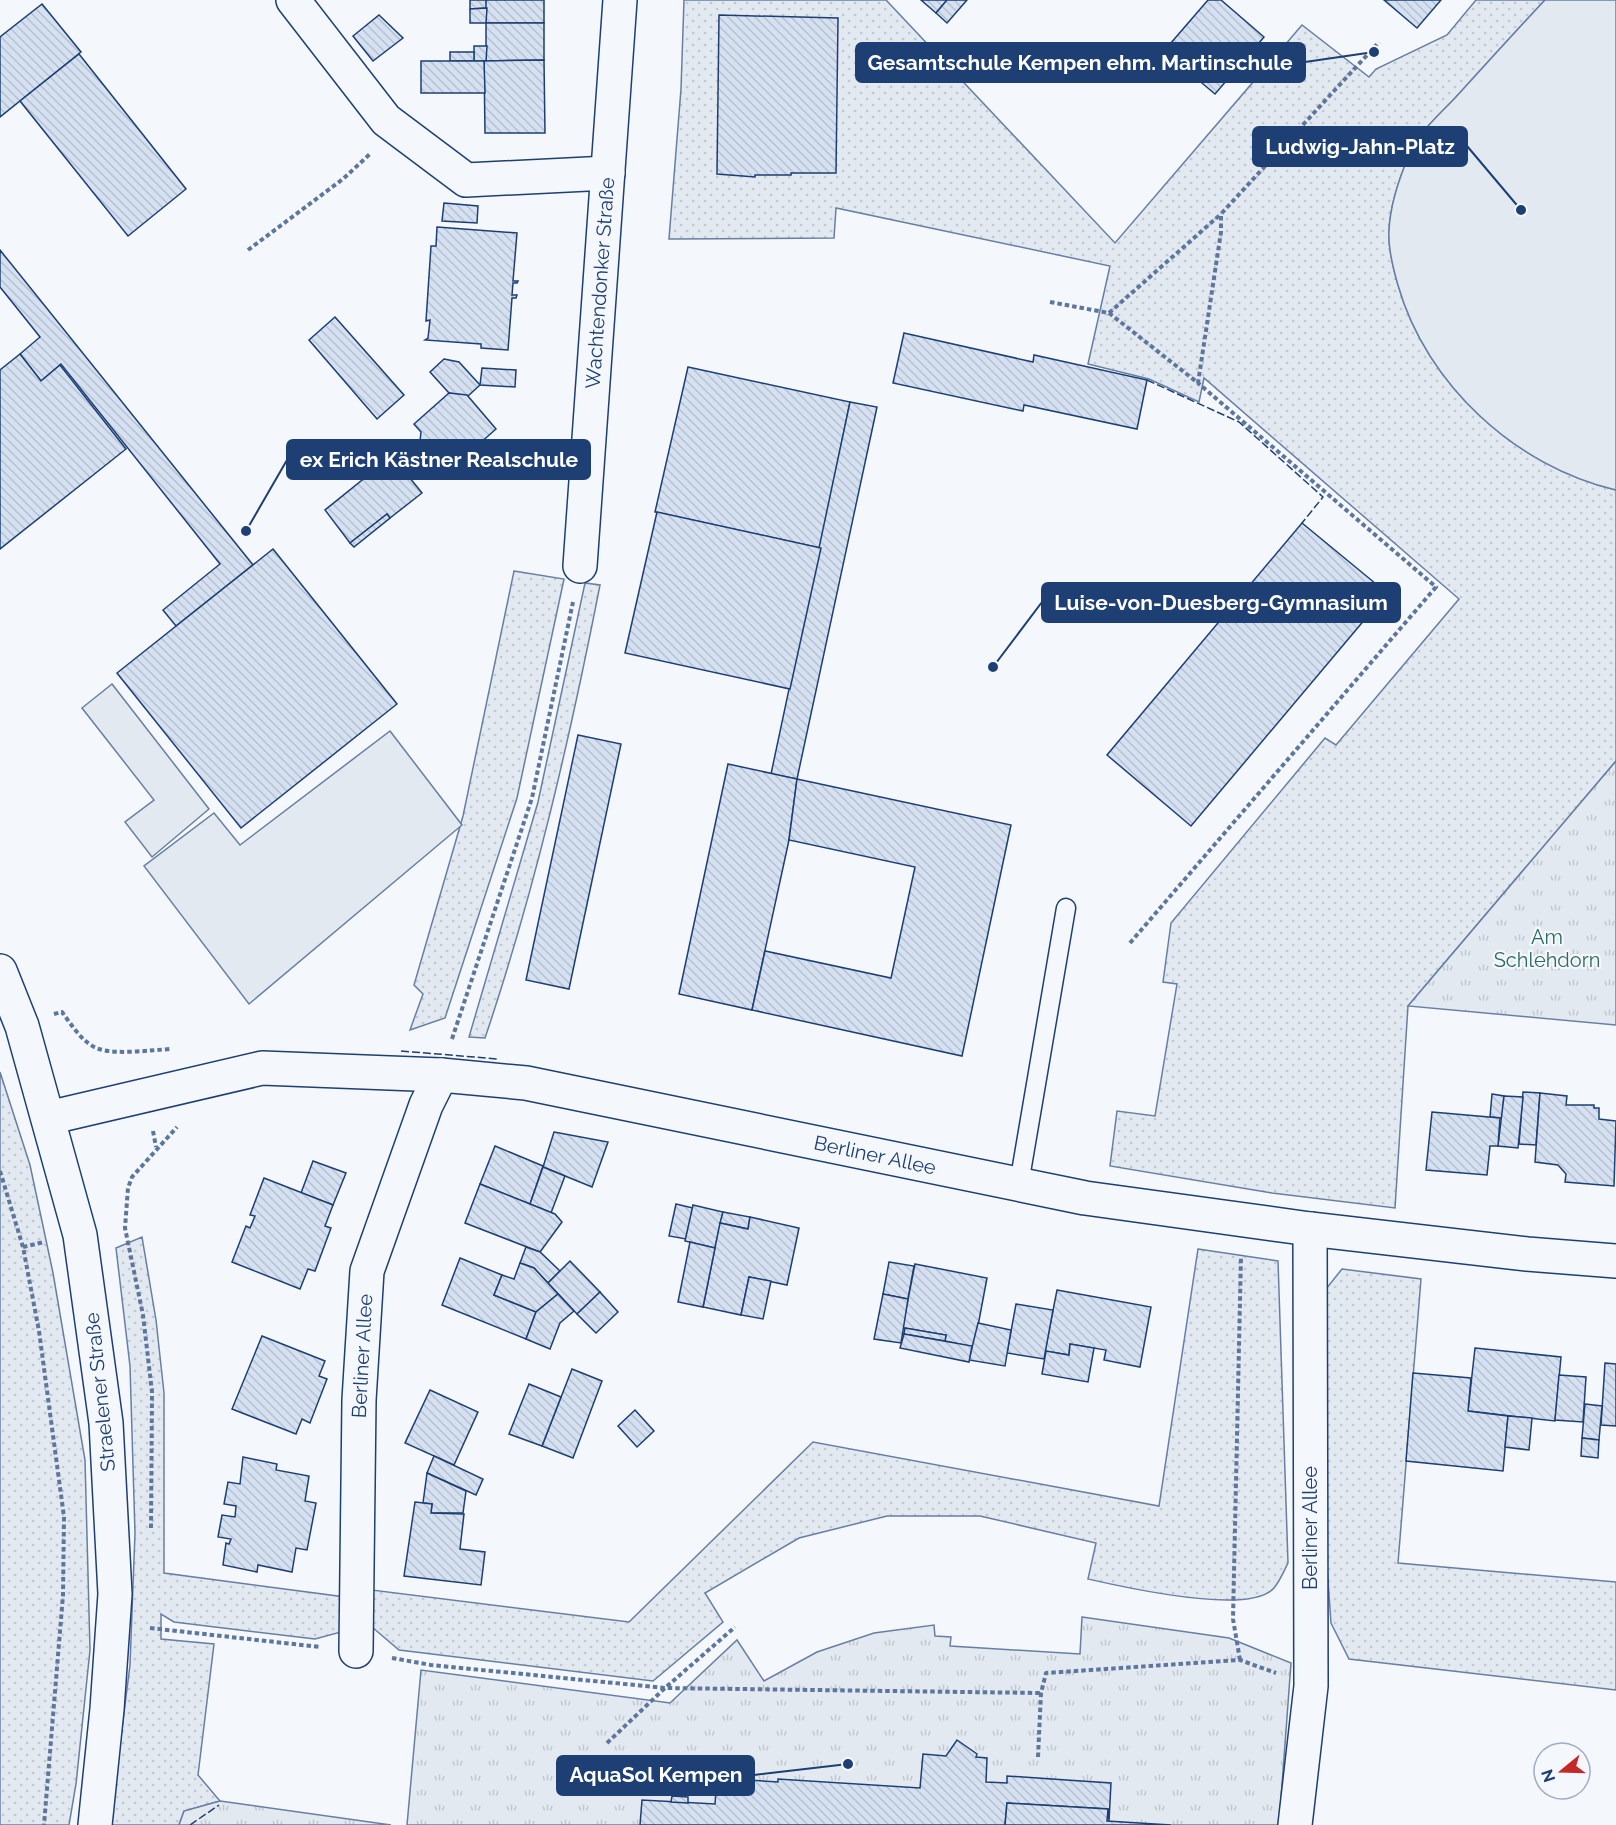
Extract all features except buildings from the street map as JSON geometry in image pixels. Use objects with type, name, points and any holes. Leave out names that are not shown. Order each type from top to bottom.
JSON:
[{"type":"street","points":[[293,0],[386,120],[466,180],[608,173]]},
{"type":"street","name":"Wachtendonker Straße","points":[[580,566],[620,0]]},
{"type":"street","name":"Straelener Straße","points":[[0,971],[22,1026],[80,1235],[106,1423],[115,1594],[107,1709],[94,1825]]},
{"type":"street","name":"Berliner Allee","points":[[48,1118],[262,1068],[441,1075],[526,1083],[1085,1198],[1310,1229],[1527,1254],[1616,1260]]},
{"type":"street","name":"Berliner Allee","points":[[356,1651],[359,1400],[367,1271],[426,1105],[441,1075]]},
{"type":"street","name":"Berliner Allee","points":[[1294,1825],[1311,1686],[1310,1229]]},
{"type":"lane","points":[[1019,1184],[1066,908]]},
{"type":"path","points":[[1109,313],[1221,214],[1379,42]]},
{"type":"path","points":[[248,250],[343,179],[374,150]]},
{"type":"path","points":[[1198,383],[1221,232],[1221,214]]},
{"type":"path","points":[[1050,302],[1109,313],[1198,383],[1436,587],[1130,943]]},
{"type":"path","points":[[452,1042],[532,798],[580,566]]},
{"type":"path","points":[[125,1228],[128,1188],[132,1177],[156,1148]]},
{"type":"path","points":[[0,1171],[23,1247],[39,1331],[64,1517],[63,1595],[44,1825]]},
{"type":"path","points":[[1240,1660],[1233,1619],[1241,1248]]},
{"type":"path","points":[[607,1743],[665,1688],[735,1627]]},
{"type":"path","points":[[150,1628],[356,1651],[430,1665],[665,1688],[1041,1694]]},
{"type":"path","points":[[1038,1757],[1041,1694],[1046,1673],[1240,1660],[1311,1686]]},
{"type":"green space","points":[[684,0],[886,0],[1115,243],[1302,25],[1369,77],[1376,69],[1447,35],[1476,0],[1545,0],[1431,123],[1414,145],[1393,201],[1389,245],[1396,279],[1411,321],[1430,356],[1453,387],[1480,416],[1510,441],[1544,462],[1579,479],[1616,490],[1616,761],[1408,1006],[1395,1208],[1272,1193],[1110,1166],[1117,1111],[1155,1116],[1177,984],[1163,982],[1171,923],[1325,738],[1336,745],[1459,599],[1204,378],[1199,402],[1149,379],[1088,364],[1110,266],[836,208],[834,238],[669,239],[681,89]]},
{"type":"green space","points":[[1545,0],[1616,0],[1616,490],[1579,479],[1544,462],[1510,441],[1480,416],[1453,387],[1430,356],[1411,321],[1398,285],[1390,252],[1389,231],[1393,201],[1414,145],[1431,123]]},
{"type":"green space","points":[[514,571],[564,579],[517,798],[445,1018],[410,1030],[423,994],[414,985],[463,816]]},
{"type":"green space","points":[[585,583],[600,585],[550,813],[520,926],[485,1038],[469,1037],[538,802]]},
{"type":"green space","points":[[112,684],[209,809],[152,857],[125,822],[154,800],[82,708]]},
{"type":"green space","points":[[390,731],[462,825],[249,1004],[144,866],[214,813],[240,845]]},
{"type":"green space","name":"Am Schlehdorn","points":[[1616,761],[1616,1025],[1408,1006]]},
{"type":"green space","points":[[0,1072],[30,1165],[53,1273],[85,1460],[90,1650],[76,1784],[69,1825],[0,1825]]},
{"type":"green space","points":[[142,1237],[156,1320],[164,1393],[164,1573],[345,1597],[341,1632],[315,1639],[174,1622],[161,1614],[161,1639],[214,1644],[198,1775],[220,1801],[184,1811],[179,1825],[110,1825],[130,1665],[135,1533],[130,1366],[116,1248]]},
{"type":"green space","points":[[1198,1249],[1278,1261],[1288,1563],[1274,1588],[1260,1596],[1239,1600],[1213,1600],[1156,1593],[1105,1583],[1088,1579],[1096,1543],[980,1516],[887,1516],[799,1538],[705,1593],[723,1622],[653,1681],[399,1650],[372,1627],[372,1590],[629,1622],[813,1442],[1159,1506]]},
{"type":"green space","points":[[1342,1269],[1421,1279],[1398,1563],[1616,1582],[1616,1690],[1349,1659],[1331,1623],[1319,1452],[1326,1289]]},
{"type":"green space","points":[[1082,1617],[1229,1638],[1291,1663],[1279,1825],[407,1825],[421,1670],[670,1703],[737,1640],[764,1681],[817,1652],[874,1633],[934,1625],[935,1636],[951,1637],[950,1646],[1080,1654]]},
{"type":"green space","points":[[220,1801],[391,1825],[179,1825],[184,1811]]},
{"type":"fence","points":[[1147,380],[1239,422],[1323,497],[1302,523]]},
{"type":"fence","points":[[401,1051],[498,1059]]},
{"type":"fence","points":[[190,1825],[219,1805]]},
{"type":"place","name":"Gesamtschule Kempen ehm. Martinschule","points":[[1374,52]]},
{"type":"place","name":"Ludwig-Jahn-Platz","points":[[1521,210]]},
{"type":"place","name":"ex Erich Kästner Realschule","points":[[246,531]]},
{"type":"place","name":"Luise-von-Duesberg-Gymnasium","points":[[993,667]]},
{"type":"place","name":"AquaSol Kempen","points":[[848,1764]]}]
